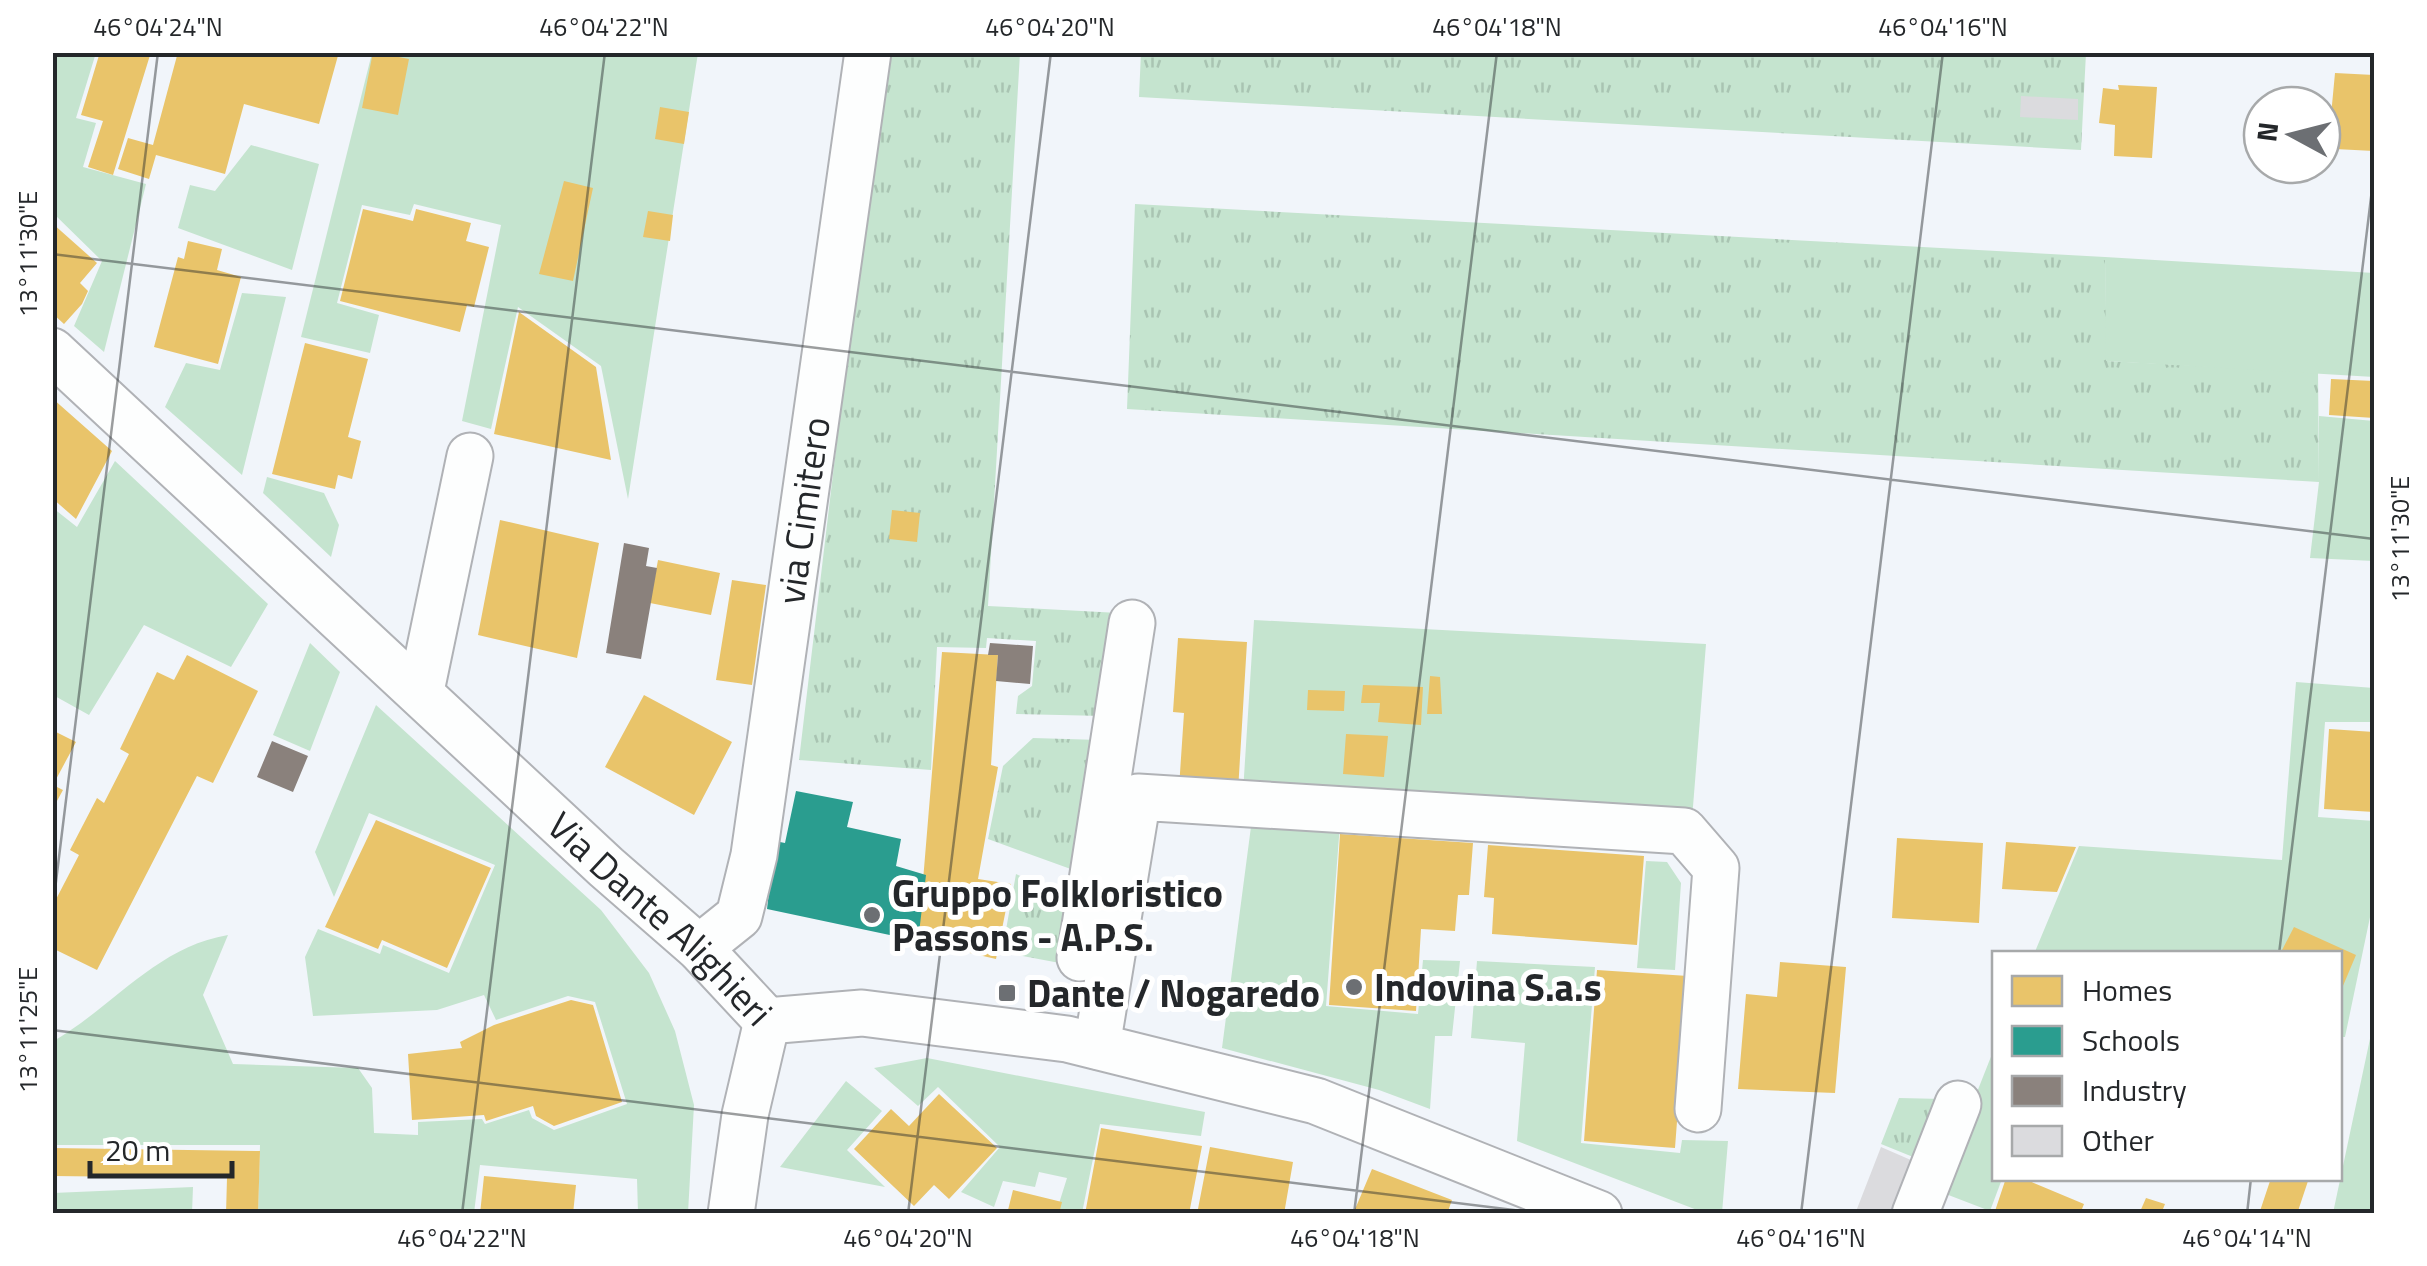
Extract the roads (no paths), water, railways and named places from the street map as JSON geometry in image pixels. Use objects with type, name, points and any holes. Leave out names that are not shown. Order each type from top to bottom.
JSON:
[{"type":"street","name":"via Cimitero","points":[[699,948],[739,916],[754,854],[868,52]]},
{"type":"street","name":"Via Dante Alighieri","points":[[52,351],[606,867],[699,948],[766,1021],[862,1013],[1082,1043],[1316,1101],[1599,1214]]},
{"type":"street","points":[[421,691],[470,456]]},
{"type":"street","points":[[1082,1043],[1132,622]]},
{"type":"street","points":[[1082,1043],[1138,797],[1684,831],[1716,868],[1698,1109]]},
{"type":"street","points":[[730,1214],[766,1021]]},
{"type":"street","points":[[1915,1214],[1958,1104]]},
{"type":"place","name":"Gruppo Folkloristico Passons - A.P.S.","points":[[872,915]]},
{"type":"place","name":"Indovina S.a.s","points":[[1354,987]]},
{"type":"place","name":"Dante / Nogaredo","points":[[1007,993]]}]
